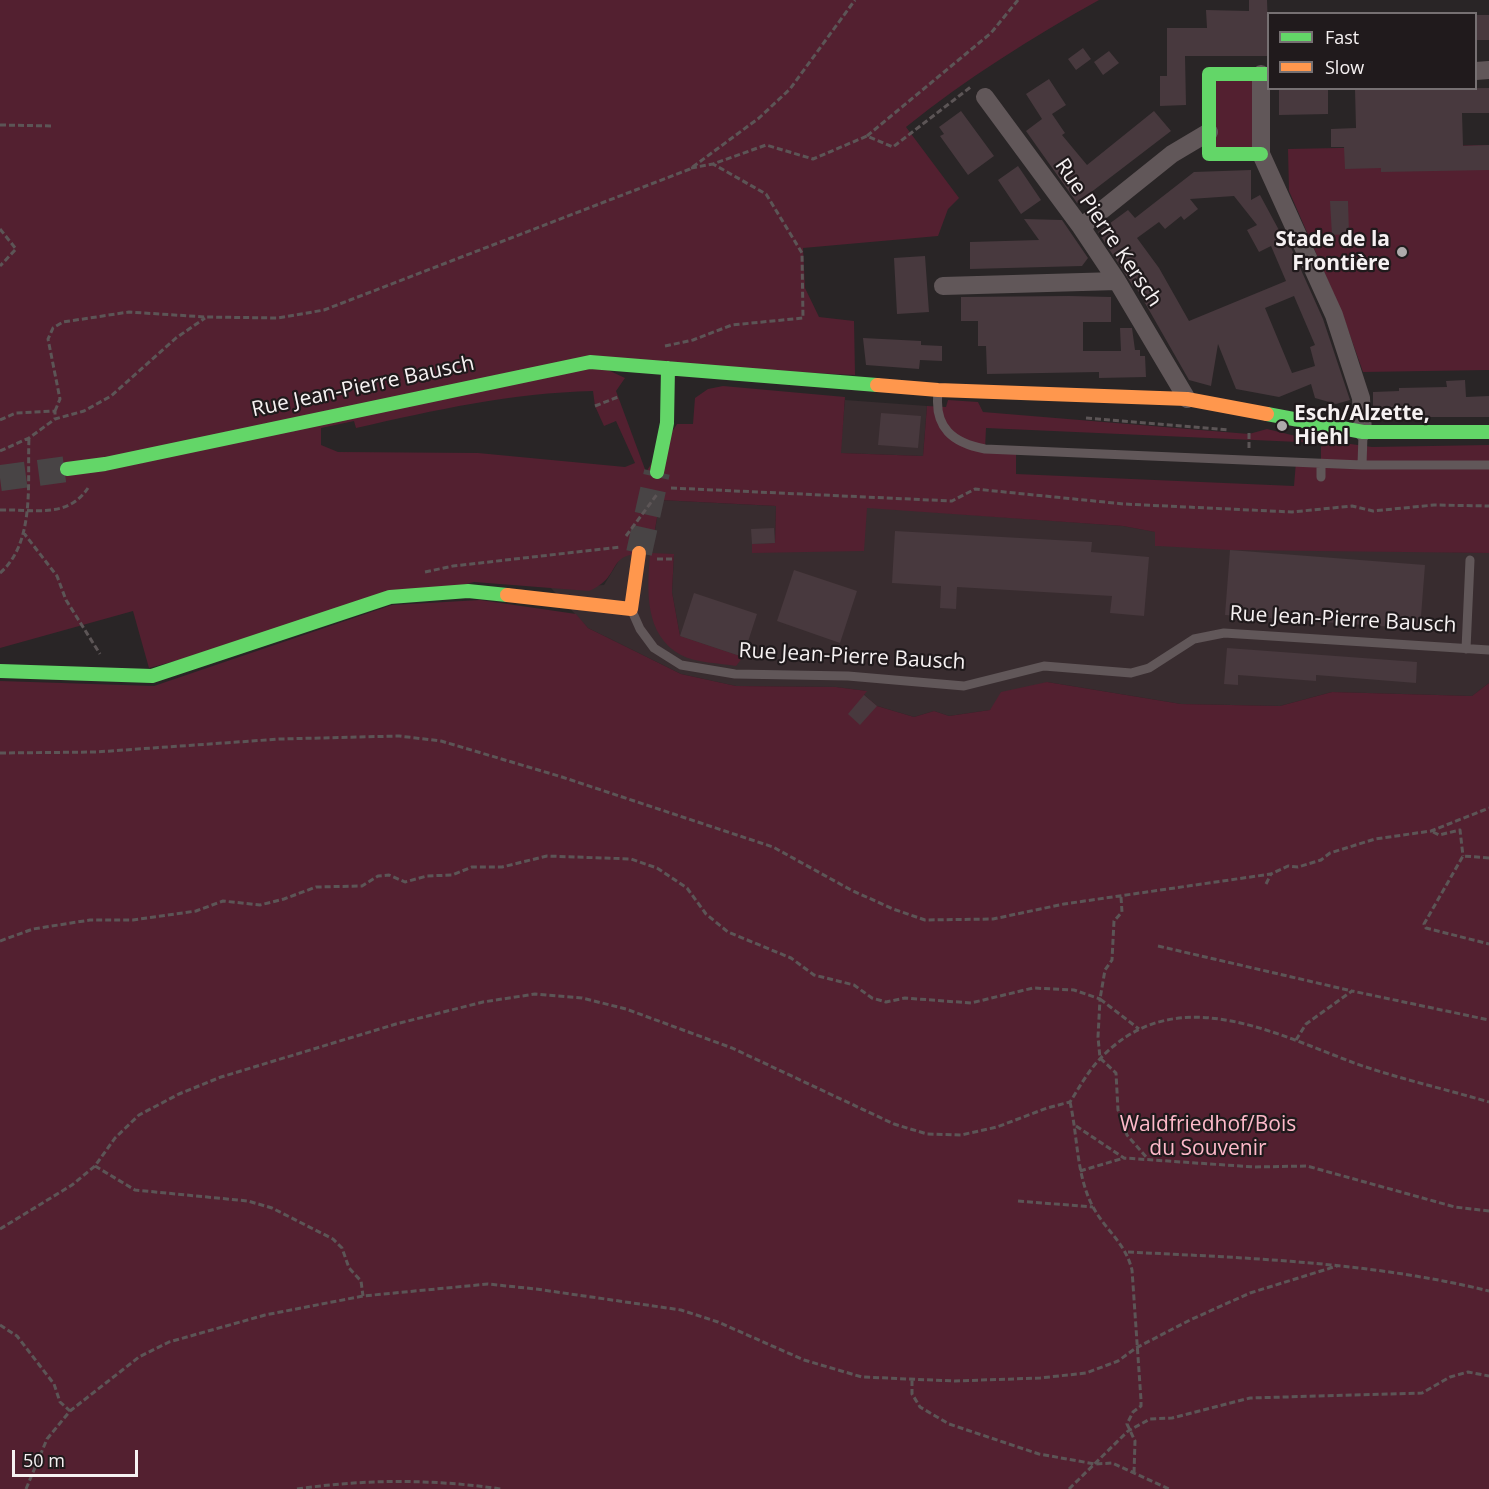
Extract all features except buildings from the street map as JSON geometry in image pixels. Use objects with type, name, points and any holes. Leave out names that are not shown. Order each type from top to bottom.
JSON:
[{"type":"street","points":[[1261,154],[1209,154],[1209,74],[1265,74],[1261,154],[1334,315],[1361,398],[1363,432]]},
{"type":"street","name":"Rue Pierre Kersch","points":[[985,97],[1081,227],[1117,281],[1187,399]]},
{"type":"street","points":[[1081,227],[1172,154],[1209,132]]},
{"type":"street","points":[[944,286],[1117,281]]},
{"type":"street","name":"Rue Jean-Pierre Bausch","points":[[67,469],[105,464],[590,362],[938,390],[1187,399],[1363,432],[1489,432]]},
{"type":"street","points":[[657,472],[667,423],[668,368]]},
{"type":"street","points":[[0,671],[152,676],[390,597],[468,591],[632,609],[639,553]]},
{"type":"lane","points":[[938,390],[939,417],[949,434],[965,446],[1321,464],[1489,465]]},
{"type":"lane","points":[[1362,465],[1363,432]]},
{"type":"lane","points":[[1321,464],[1321,477]]},
{"type":"lane","points":[[1466,649],[1470,560]]},
{"type":"lane","name":"Rue Jean-Pierre Bausch","points":[[632,609],[640,629],[654,648],[681,665],[735,674],[848,676],[964,686],[1044,666],[1131,673],[1149,668],[1194,639],[1224,633],[1489,650]]},
{"type":"path","points":[[690,169],[759,118],[790,89],[855,0]]},
{"type":"path","points":[[55,419],[55,411],[60,399],[48,339],[53,328],[63,322],[129,312],[206,317],[278,318],[324,310],[690,169],[713,164],[766,145],[813,159],[867,136],[991,33],[1018,0]]},
{"type":"path","points":[[867,136],[892,147],[975,84],[985,97]]},
{"type":"path","points":[[0,125],[54,126]]},
{"type":"path","points":[[648,366],[650,356],[658,347],[693,340],[732,325],[803,318],[802,253],[766,194],[713,164]]},
{"type":"path","points":[[0,229],[16,249],[0,266]]},
{"type":"path","points":[[0,451],[30,438],[55,419],[84,411],[111,396],[176,338],[206,317]]},
{"type":"path","points":[[595,406],[618,397]]},
{"type":"path","points":[[0,420],[16,413],[55,411]]},
{"type":"path","points":[[0,573],[8,566],[22,543],[30,438]]},
{"type":"path","points":[[0,510],[59,510],[79,501],[89,486]]},
{"type":"path","points":[[617,548],[662,488],[952,501],[975,489],[1124,504],[1292,512],[1352,506],[1373,511],[1434,505],[1489,506]]},
{"type":"path","points":[[23,532],[57,576],[66,600],[113,675]]},
{"type":"path","points":[[422,573],[453,566],[617,548],[674,559]]},
{"type":"path","points":[[0,753],[96,752],[280,739],[375,736],[399,736],[441,741],[562,777],[773,846],[851,890],[892,909],[925,920],[993,919],[1064,904],[1271,874],[1288,866],[1298,867],[1321,860],[1330,853],[1375,839],[1431,831],[1489,808]]},
{"type":"path","points":[[1431,831],[1439,835],[1460,830],[1463,856],[1425,924],[1426,928],[1489,944]]},
{"type":"path","points":[[0,941],[33,928],[90,920],[133,920],[196,911],[223,901],[260,905],[316,887],[362,886],[378,876],[389,875],[405,882],[427,876],[452,875],[472,867],[502,867],[547,856],[630,859],[657,868],[687,888],[706,914],[728,933],[791,958],[814,975],[854,985],[872,998],[886,1002],[905,998],[971,1003],[1033,988],[1074,990],[1100,999],[1139,1029]]},
{"type":"path","points":[[1463,856],[1489,858]]},
{"type":"path","points":[[1266,884],[1271,874]]},
{"type":"path","points":[[1121,897],[1122,912],[1114,921],[1112,960],[1105,970],[1100,999],[1098,1037],[1100,1059],[1116,1073],[1119,1084],[1118,1110],[1127,1135],[1147,1158]]},
{"type":"path","points":[[1158,946],[1489,1020]]},
{"type":"path","points":[[1296,1040],[1306,1024],[1352,991]]},
{"type":"path","points":[[0,1228],[72,1185],[95,1166],[115,1138],[139,1115],[221,1077],[396,1024],[483,1002],[535,994],[582,998],[626,1009],[732,1048],[894,1124],[927,1134],[962,1135],[997,1127],[1070,1102],[1100,1059],[1139,1029],[1164,1020],[1189,1016],[1235,1020],[1359,1064],[1489,1102]]},
{"type":"path","points":[[1070,1102],[1076,1126],[1080,1171],[1093,1207],[1128,1252],[1132,1270],[1141,1406],[1133,1412],[1127,1424],[1128,1431],[1135,1441],[1134,1473]]},
{"type":"path","points":[[1076,1126],[1124,1158]]},
{"type":"path","points":[[1080,1171],[1124,1158],[1254,1167],[1307,1166],[1455,1207],[1489,1211]]},
{"type":"path","points":[[95,1166],[135,1190],[248,1201],[272,1208],[333,1239],[342,1248],[349,1268],[361,1281],[363,1296]]},
{"type":"path","points":[[1018,1201],[1093,1207]]},
{"type":"path","points":[[1128,1252],[1283,1260],[1457,1283],[1489,1291]]},
{"type":"path","points":[[26,1489],[47,1439],[70,1411],[139,1357],[169,1342],[265,1315],[363,1296],[488,1284],[681,1310],[718,1322],[804,1360],[862,1377],[912,1380],[1019,1379],[1086,1373],[1118,1361],[1136,1348],[1250,1293],[1337,1266]]},
{"type":"path","points":[[0,1324],[17,1336],[54,1384],[60,1402],[70,1411]]},
{"type":"path","points":[[1070,1489],[1128,1431],[1150,1419],[1172,1418],[1250,1398],[1422,1393],[1450,1377],[1468,1372],[1489,1376]]},
{"type":"path","points":[[912,1380],[912,1394],[920,1407],[949,1424],[1039,1454],[1095,1464],[1112,1463],[1168,1489]]},
{"type":"path","points":[[297,1489],[386,1480],[463,1484],[501,1489]]},
{"type":"shaded area","points":[[845,400],[927,406],[923,456],[840,453]]},
{"type":"shaded area","points":[[660,500],[776,506],[775,543],[867,507],[1123,526],[1156,532],[1191,547],[1489,553],[1489,683],[1472,696],[1332,692],[1280,706],[1181,704],[1047,682],[990,710],[949,716],[934,711],[914,717],[877,706],[864,695],[866,691],[836,687],[736,686],[681,674],[588,628],[551,588],[604,585],[621,557],[629,553],[651,554]],"holes":[[[651,554],[674,555],[672,592],[680,636]]]},
{"type":"green space","points":[[0,0],[1099,0],[1000,59],[906,127],[959,198],[948,209],[938,236],[803,248],[805,288],[819,317],[854,321],[855,375],[591,362],[625,378],[616,391],[646,472],[677,424],[693,424],[695,398],[708,389],[723,386],[845,397],[841,453],[923,456],[927,406],[946,407],[948,400],[978,402],[983,412],[1249,434],[1267,429],[1300,437],[1372,447],[1489,445],[1489,553],[1230,550],[1155,546],[1155,532],[1123,526],[867,508],[864,551],[752,553],[752,544],[775,543],[776,506],[660,500],[651,553],[674,554],[672,592],[680,636],[743,657],[736,666],[687,658],[669,646],[660,636],[650,611],[648,582],[650,554],[626,556],[600,585],[589,591],[474,582],[149,668],[133,611],[0,648]],"holes":[[[593,391],[595,406],[604,426],[616,421],[635,463],[625,467],[478,453],[338,452],[321,445],[321,428],[354,421],[356,428],[503,399]],[[986,428],[1321,443],[1321,463],[1296,462],[1294,486],[1016,474],[1016,450],[985,449]]]},
{"type":"green space","points":[[1216,80],[1254,80],[1254,147],[1216,147]]},
{"type":"green space","name":"Stade de la Frontière","points":[[1489,145],[1489,370],[1363,372],[1342,313],[1289,191],[1288,149]]},
{"type":"green space","name":"Waldfriedhof/Bois du Souvenir","points":[[480,600],[576,614],[588,628],[681,674],[736,686],[836,687],[867,691],[864,695],[877,706],[914,717],[934,711],[949,716],[990,710],[1001,692],[1047,682],[1181,704],[1280,706],[1332,692],[1472,696],[1489,683],[1489,1489],[0,1489],[0,681],[154,686],[392,605]]},
{"type":"tunnel","points":[[0,478],[67,469]]},
{"type":"tunnel","points":[[639,553],[657,472]]},
{"type":"traffic: fast","points":[[1261,154],[1209,154],[1209,74],[1267,74]]},
{"type":"traffic: fast","points":[[67,469],[105,464],[590,362],[877,385]]},
{"type":"traffic: fast","points":[[657,472],[667,423],[668,368]]},
{"type":"traffic: fast","points":[[1267,414],[1363,432],[1489,432]]},
{"type":"traffic: fast","points":[[0,671],[152,676],[390,597],[468,591],[507,595]]},
{"type":"traffic: slow","points":[[877,385],[938,390],[1187,399],[1267,414]]},
{"type":"traffic: slow","points":[[507,595],[631,609],[639,553]]},
{"type":"place","name":"Stade de la Frontière","points":[[1402,252]]},
{"type":"place","name":"Esch/Alzette, Hiehl","points":[[1282,426]]}]
